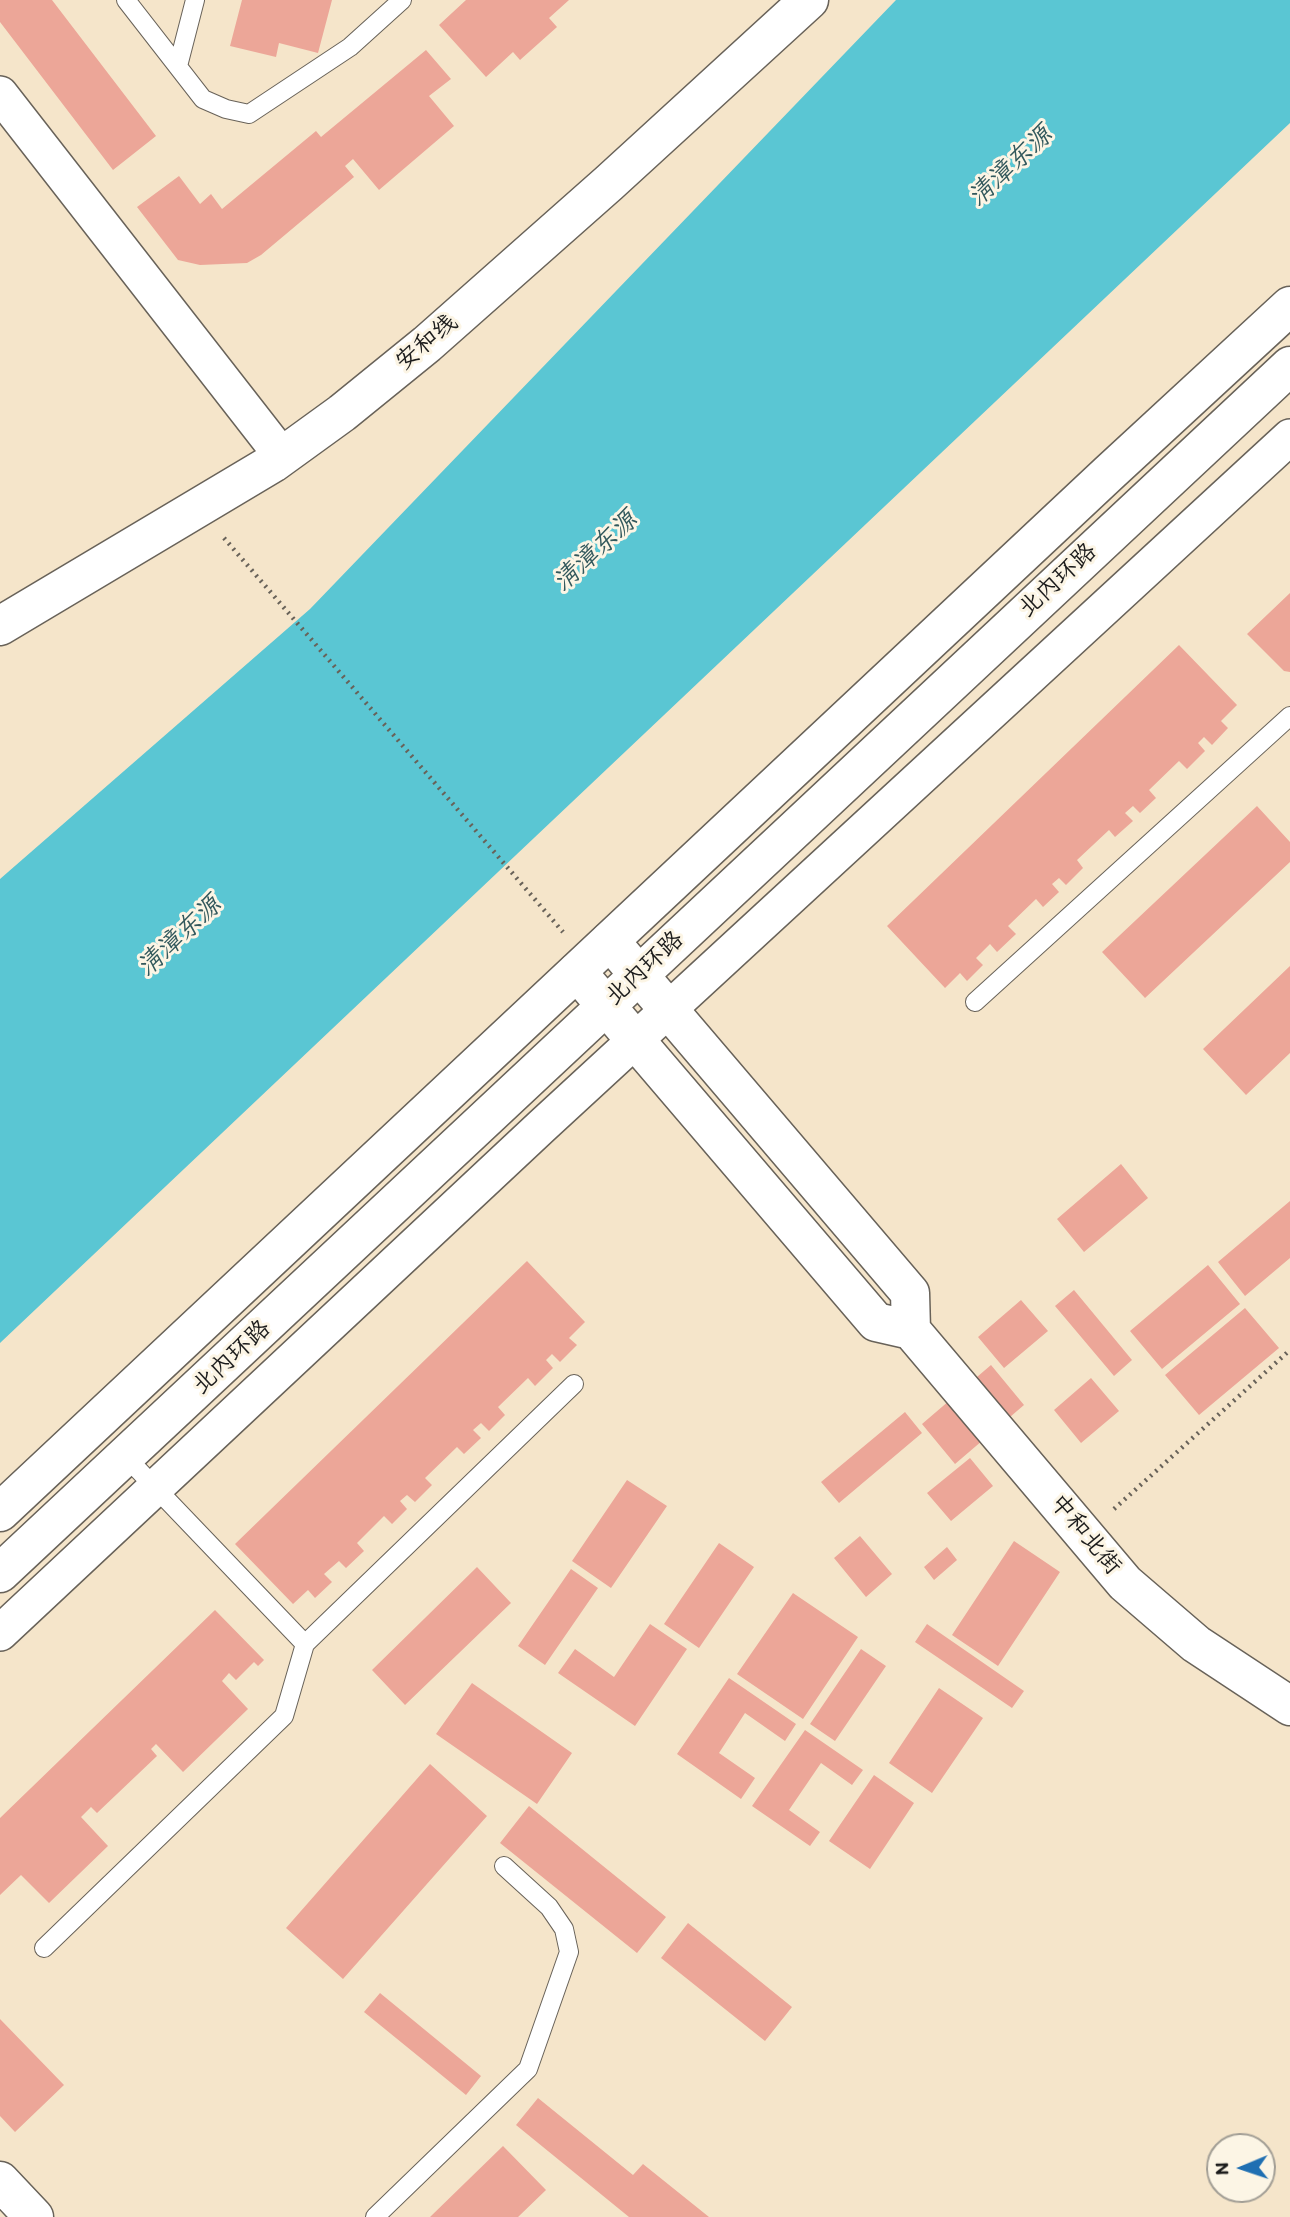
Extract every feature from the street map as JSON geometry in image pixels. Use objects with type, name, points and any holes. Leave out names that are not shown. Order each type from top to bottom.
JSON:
[{"type":"main road","name":"安和线","points":[[0,626],[282,456],[342,413],[427,344],[609,183],[809,0]]},
{"type":"main road","name":"北内环路","points":[[0,1512],[1290,306]]},
{"type":"main road","name":"北内环路","points":[[0,1573],[1290,366]]},
{"type":"main road","points":[[577,972],[876,1322],[911,1330],[910,1293],[610,942]]},
{"type":"main road","name":"中和北街","points":[[911,1330],[1125,1583],[1196,1644],[1290,1706]]},
{"type":"main road","points":[[0,2180],[34,2217]]},
{"type":"street","points":[[0,94],[282,456]]},
{"type":"street","points":[[0,1633],[668,1010],[1290,437]]},
{"type":"lane","points":[[127,0],[203,99],[226,109],[249,114],[350,47],[401,0]]},
{"type":"lane","points":[[178,66],[195,0]]},
{"type":"lane","points":[[975,1002],[1290,716]]},
{"type":"lane","points":[[44,1948],[284,1716],[305,1644],[574,1384]]},
{"type":"lane","points":[[125,1457],[305,1644]]},
{"type":"lane","points":[[374,2217],[528,2069],[569,1952],[564,1929],[549,1907],[504,1866]]},
{"type":"path","points":[[198,508],[535,900]]},
{"type":"path","points":[[1085,1536],[1290,1350]]},
{"type":"water","name":"清漳东源","points":[[896,0],[1290,0],[1290,123],[0,1343],[0,879],[310,609]]},
{"type":"building","points":[[0,0],[52,0],[156,136],[113,170],[0,22]]},
{"type":"building","points":[[242,0],[332,0],[318,53],[279,43],[276,57],[230,46]]},
{"type":"building","points":[[466,0],[569,0],[549,18],[557,27],[520,60],[513,52],[486,77],[439,25]]},
{"type":"building","points":[[426,50],[451,79],[429,96],[454,126],[379,190],[353,159],[345,166],[354,177],[261,255],[247,263],[200,265],[178,260],[137,207],[179,176],[200,204],[211,194],[222,209],[316,131],[321,137]]},
{"type":"building","points":[[1290,593],[1290,672],[1284,671],[1247,634]]},
{"type":"building","points":[[1179,645],[1237,705],[1221,721],[1228,728],[1212,745],[1204,737],[1198,743],[1205,751],[1187,769],[1179,761],[1149,790],[1156,798],[1140,813],[1133,806],[1125,813],[1133,821],[1115,837],[1109,830],[1077,860],[1083,868],[1066,885],[1059,878],[1052,884],[1059,892],[1043,907],[1036,899],[1008,926],[1016,934],[997,952],[990,944],[976,958],[983,965],[967,981],[960,973],[945,988],[887,926]]},
{"type":"building","points":[[1257,806],[1290,842],[1290,862],[1145,998],[1102,952]]},
{"type":"building","points":[[1290,966],[1290,1053],[1246,1095],[1203,1049]]},
{"type":"building","points":[[1121,1164],[1148,1198],[1084,1252],[1057,1219]]},
{"type":"building","points":[[1290,1201],[1290,1258],[1245,1296],[1218,1262]]},
{"type":"building","points":[[527,1261],[585,1322],[569,1338],[577,1345],[560,1362],[552,1354],[546,1360],[553,1368],[535,1386],[528,1378],[498,1407],[505,1415],[489,1431],[481,1423],[473,1430],[481,1438],[464,1454],[457,1447],[425,1478],[432,1485],[415,1502],[407,1495],[400,1501],[407,1509],[392,1524],[384,1516],[357,1543],[364,1551],[346,1568],[339,1561],[324,1574],[332,1582],[315,1598],[308,1590],[293,1604],[235,1544]]},
{"type":"building","points":[[1208,1265],[1240,1304],[1162,1369],[1130,1331]]},
{"type":"building","points":[[1074,1290],[1132,1360],[1114,1376],[1055,1306]]},
{"type":"building","points":[[1021,1300],[1048,1331],[1004,1368],[978,1337]]},
{"type":"building","points":[[1245,1308],[1279,1348],[1199,1415],[1165,1375]]},
{"type":"building","points":[[991,1365],[1024,1405],[955,1464],[922,1424]]},
{"type":"building","points":[[1091,1378],[1119,1411],[1081,1443],[1054,1410]]},
{"type":"building","points":[[905,1412],[922,1433],[839,1503],[821,1482]]},
{"type":"building","points":[[970,1458],[993,1486],[951,1521],[927,1493]]},
{"type":"building","points":[[627,1480],[667,1506],[611,1588],[572,1561]]},
{"type":"building","points":[[860,1536],[892,1574],[866,1597],[834,1558]]},
{"type":"building","points":[[1014,1541],[1060,1572],[998,1666],[952,1635]]},
{"type":"building","points":[[719,1543],[754,1567],[699,1648],[664,1624]]},
{"type":"building","points":[[947,1547],[957,1560],[934,1580],[924,1567]]},
{"type":"building","points":[[477,1567],[511,1603],[405,1705],[372,1670]]},
{"type":"building","points":[[571,1569],[598,1588],[545,1665],[518,1646]]},
{"type":"building","points":[[793,1593],[858,1637],[803,1719],[737,1674]]},
{"type":"building","points":[[215,1610],[264,1660],[258,1666],[254,1662],[236,1680],[229,1673],[222,1681],[248,1709],[183,1772],[156,1744],[151,1749],[157,1756],[97,1813],[91,1807],[81,1817],[108,1846],[49,1903],[21,1875],[0,1895],[0,1818]]},
{"type":"building","points":[[650,1624],[687,1649],[635,1726],[558,1673],[575,1649],[614,1677]]},
{"type":"building","points":[[927,1624],[1024,1691],[1012,1708],[915,1642]]},
{"type":"building","points":[[861,1649],[886,1666],[835,1741],[810,1724]]},
{"type":"building","points":[[729,1678],[796,1724],[785,1741],[745,1713],[719,1753],[755,1778],[741,1799],[677,1754]]},
{"type":"building","points":[[472,1683],[572,1753],[537,1804],[436,1734]]},
{"type":"building","points":[[939,1688],[983,1718],[932,1793],[889,1763]]},
{"type":"building","points":[[805,1730],[863,1770],[852,1785],[821,1763],[789,1810],[820,1832],[810,1846],[752,1806]]},
{"type":"building","points":[[430,1764],[487,1816],[343,1979],[286,1928]]},
{"type":"building","points":[[874,1775],[914,1803],[870,1869],[829,1841]]},
{"type":"building","points":[[529,1806],[666,1917],[637,1953],[500,1843]]},
{"type":"building","points":[[688,1923],[792,2007],[765,2041],[661,1958]]},
{"type":"building","points":[[380,1993],[481,2076],[466,2095],[364,2012]]},
{"type":"building","points":[[0,2019],[64,2085],[15,2132],[0,2116]]},
{"type":"building","points":[[538,2098],[633,2175],[643,2164],[709,2217],[629,2217],[516,2125]]},
{"type":"building","points":[[503,2146],[546,2190],[518,2217],[430,2217]]}]
